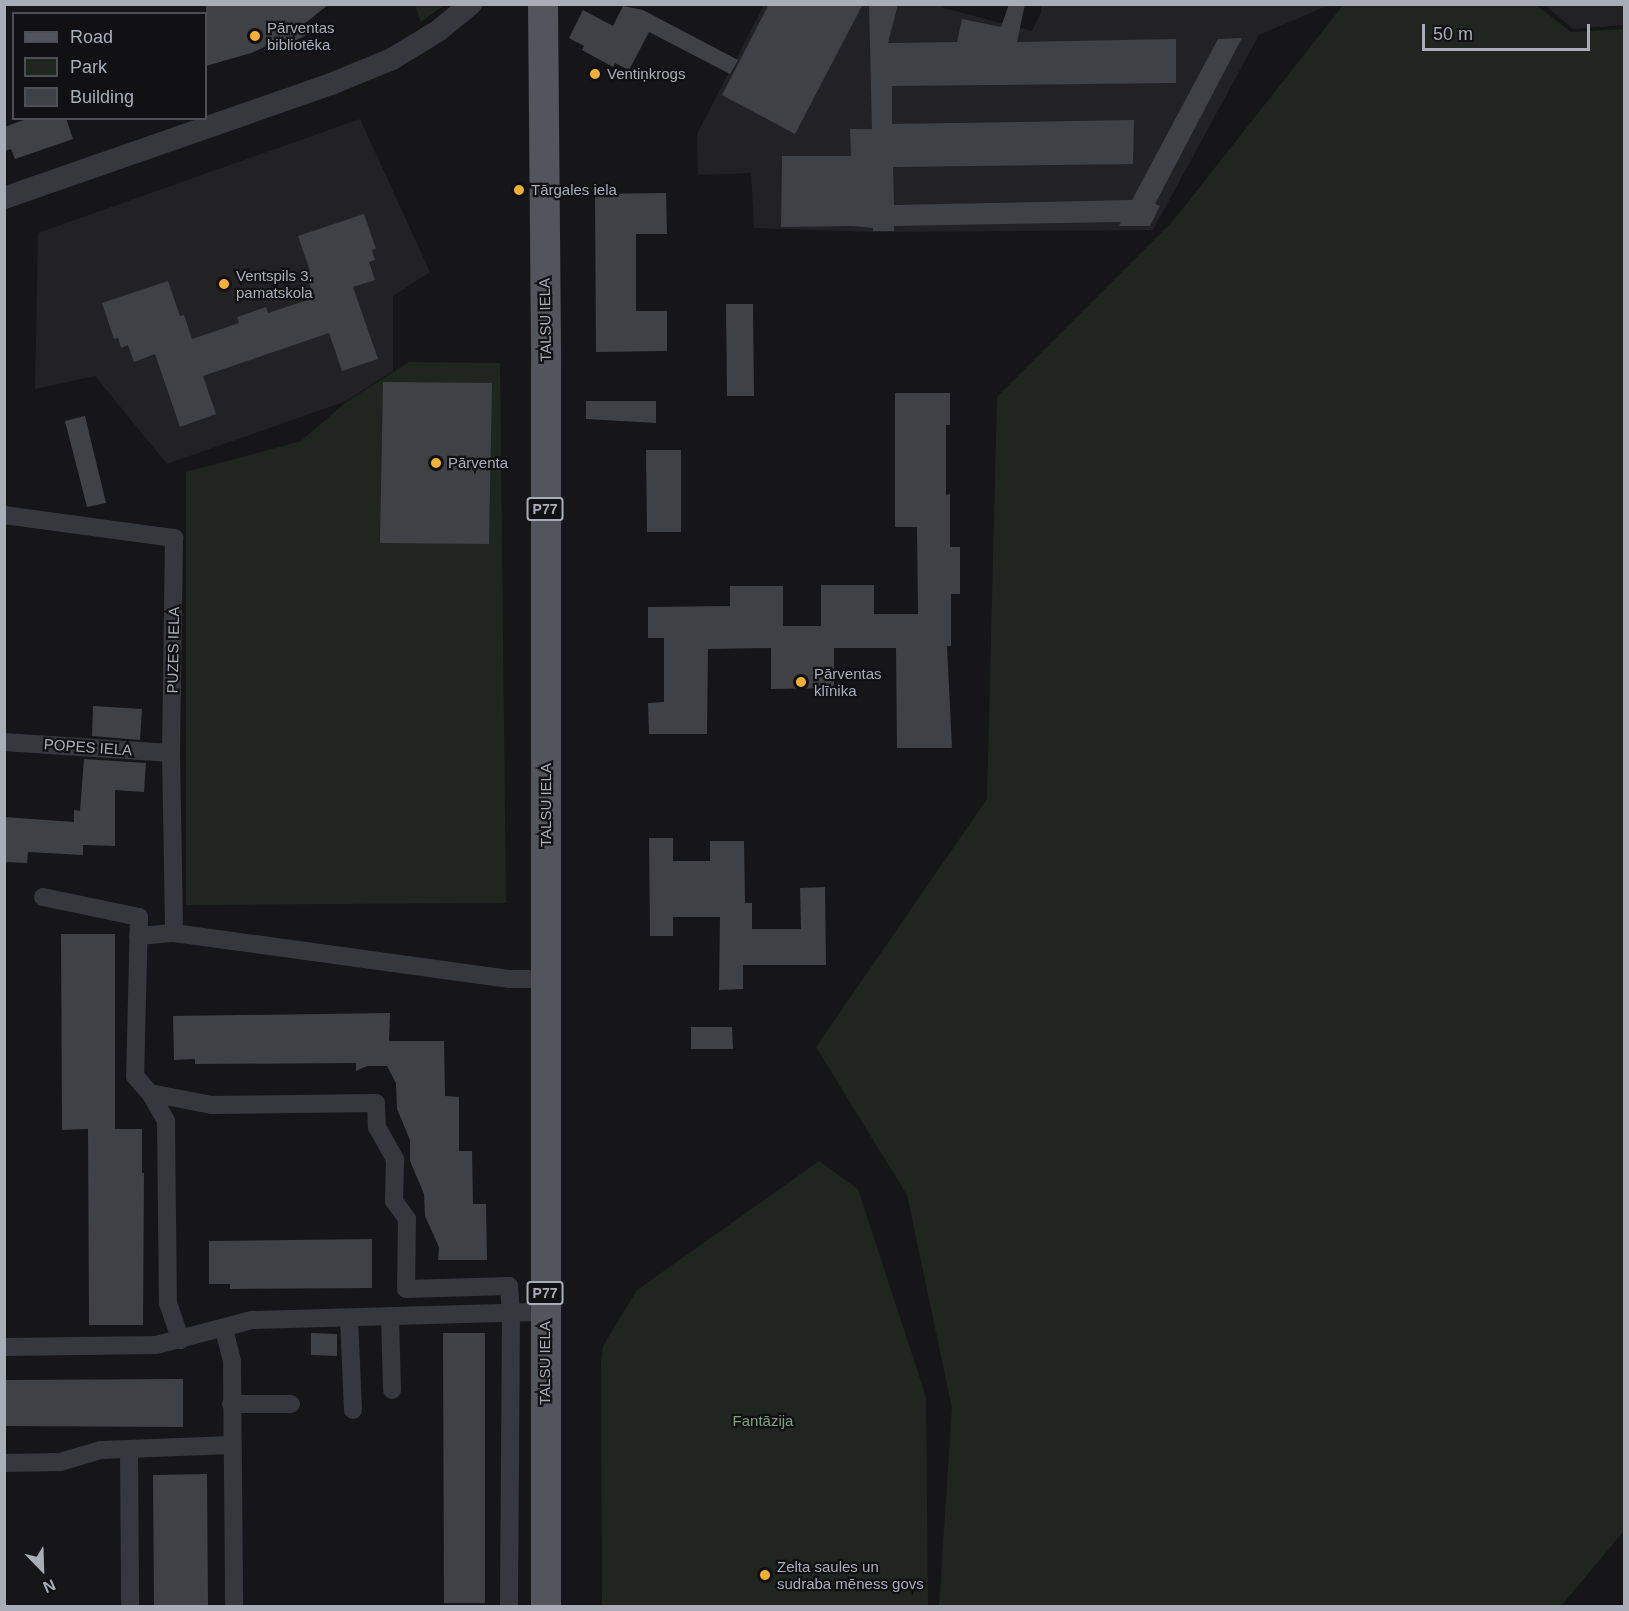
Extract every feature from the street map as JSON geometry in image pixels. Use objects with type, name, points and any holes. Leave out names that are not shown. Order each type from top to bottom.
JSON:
[{"type":"main road","name":"TALSU IELA","points":[[543,4],[546,1606]]},
{"type":"street","points":[[4,198],[342,80],[392,59],[438,31],[471,4]]},
{"type":"street","name":"PUZES IELA","points":[[4,515],[174,538],[171,753],[174,933]]},
{"type":"street","name":"POPES IELA","points":[[4,742],[171,753]]},
{"type":"street","points":[[43,897],[139,917],[135,1076],[150,1093],[166,1121],[168,1304],[181,1340]]},
{"type":"street","points":[[138,936],[174,933],[510,979],[545,979]]},
{"type":"street","points":[[150,1093],[212,1105],[376,1103],[378,1127],[395,1160],[394,1201],[407,1219],[406,1289],[399,1317],[392,1390]]},
{"type":"street","points":[[406,1289],[509,1286],[511,1314],[509,1606]]},
{"type":"street","points":[[4,1347],[156,1345],[252,1320],[545,1312]]},
{"type":"street","points":[[349,1318],[353,1410]]},
{"type":"street","points":[[224,1329],[232,1361],[234,1606]]},
{"type":"street","points":[[231,1404],[291,1404]]},
{"type":"street","points":[[4,1463],[60,1462],[101,1450],[231,1445]]},
{"type":"street","points":[[129,1450],[130,1606]]},
{"type":"shaded area","points":[[764,5],[944,5],[943,8],[1032,31],[1041,13],[1041,5],[1329,5],[1259,35],[1153,230],[873,232],[754,228],[751,173],[698,175],[697,134]]},
{"type":"shaded area","points":[[1545,5],[1624,5],[1624,25],[1573,29]]},
{"type":"shaded area","name":"Ventspils 3. pamatskola","points":[[360,119],[430,272],[393,296],[393,371],[346,401],[167,464],[95,376],[35,389],[38,233]]},
{"type":"green space","points":[[415,4],[444,5],[421,22]]},
{"type":"green space","points":[[1344,4],[1536,5],[1571,32],[1624,29],[1624,1531],[1561,1606],[939,1606],[952,1408],[907,1195],[816,1047],[987,799],[997,397],[1173,221]]},
{"type":"green space","points":[[409,362],[500,363],[506,903],[186,905],[186,472],[301,441],[346,402]]},
{"type":"green space","name":"Fantāzija","points":[[819,1161],[858,1189],[926,1397],[928,1606],[602,1606],[601,1362],[603,1346],[637,1290]]},
{"type":"building","name":"Pārventas bibliotēka","points":[[206,4],[329,4],[303,25],[308,34],[287,45],[284,38],[251,53],[207,66]]},
{"type":"building","points":[[769,4],[863,4],[795,134],[722,95]]},
{"type":"building","points":[[869,4],[898,4],[888,43],[957,42],[962,19],[1001,27],[1009,4],[1025,4],[1017,42],[1176,39],[1176,83],[892,86],[892,124],[1134,120],[1133,164],[893,167],[894,205],[1132,200],[1218,39],[1242,38],[1155,204],[1160,206],[1150,226],[1119,226],[1121,222],[894,226],[894,231],[873,231],[873,228],[852,226],[781,227],[782,156],[851,156],[850,129],[872,129]]},
{"type":"building","points":[[623,6],[643,10],[738,60],[730,74],[649,32],[629,70],[615,63],[613,67],[582,50],[584,46],[569,38],[583,10],[613,26]]},
{"type":"building","points":[[23,120],[67,120],[73,139],[15,159],[11,149],[4,151],[4,127]]},
{"type":"building","points":[[666,193],[667,234],[636,234],[636,311],[667,311],[667,351],[596,352],[595,194]]},
{"type":"building","points":[[364,214],[376,249],[372,250],[375,260],[369,262],[375,280],[353,287],[378,359],[342,371],[329,333],[203,376],[216,414],[180,427],[155,354],[134,362],[128,345],[121,348],[118,338],[114,339],[102,303],[168,281],[180,316],[184,315],[192,339],[239,323],[237,317],[266,307],[268,313],[314,298],[306,273],[310,271],[298,236]]},
{"type":"building","points":[[726,304],[753,304],[754,396],[727,396]]},
{"type":"building","name":"Pārventa","points":[[383,382],[492,383],[489,544],[380,543]]},
{"type":"building","points":[[895,393],[950,393],[950,425],[946,425],[946,495],[950,494],[950,547],[960,547],[960,594],[951,594],[951,646],[947,646],[952,748],[897,748],[896,648],[834,648],[834,688],[771,689],[771,648],[708,649],[707,734],[649,734],[648,703],[664,702],[664,638],[648,638],[648,607],[730,606],[730,586],[783,586],[783,626],[821,626],[821,585],[874,585],[874,614],[918,614],[917,527],[895,527]]},
{"type":"building","points":[[586,401],[656,401],[656,423],[586,419]]},
{"type":"building","points":[[85,416],[106,503],[87,507],[65,421]]},
{"type":"building","points":[[646,450],[681,450],[681,532],[647,532]]},
{"type":"building","points":[[93,706],[142,709],[140,740],[92,736]]},
{"type":"building","points":[[84,759],[146,763],[144,792],[115,790],[115,846],[83,845],[83,855],[28,852],[27,863],[4,862],[4,817],[74,822],[74,810],[80,811]]},
{"type":"building","points":[[649,838],[673,838],[673,861],[710,861],[710,841],[744,841],[745,903],[752,903],[752,929],[801,929],[800,888],[825,887],[826,965],[743,965],[743,989],[719,990],[720,917],[673,917],[673,936],[650,936]]},
{"type":"building","points":[[61,934],[115,934],[115,1129],[142,1129],[143,1325],[89,1325],[88,1129],[62,1130]]},
{"type":"building","points":[[390,1013],[389,1041],[444,1041],[445,1096],[459,1097],[459,1151],[472,1151],[473,1204],[486,1204],[487,1260],[438,1260],[439,1247],[425,1216],[424,1194],[410,1161],[410,1140],[397,1109],[396,1083],[387,1066],[367,1066],[356,1071],[356,1063],[195,1064],[195,1059],[174,1060],[173,1016]]},
{"type":"building","points":[[691,1027],[732,1027],[733,1049],[691,1049]]},
{"type":"building","points":[[372,1239],[372,1288],[230,1289],[230,1284],[209,1284],[209,1241]]},
{"type":"building","points":[[311,1333],[337,1334],[337,1356],[311,1355]]},
{"type":"building","points":[[443,1333],[485,1333],[485,1603],[444,1603]]},
{"type":"building","points":[[183,1379],[183,1427],[4,1426],[4,1380]]},
{"type":"building","points":[[207,1474],[208,1606],[154,1606],[153,1475]]},
{"type":"place","name":"Pārventas bibliotēka","points":[[255,36]]},
{"type":"place","name":"Ventiņkrogs","points":[[595,74]]},
{"type":"place","name":"Tārgales iela","points":[[519,190]]},
{"type":"place","name":"Ventspils 3. pamatskola","points":[[224,284]]},
{"type":"place","name":"Pārventa","points":[[436,463]]},
{"type":"place","name":"Pārventas klīnika","points":[[801,682]]},
{"type":"place","name":"Zelta saules un sudraba mēness govs","points":[[765,1575]]}]
